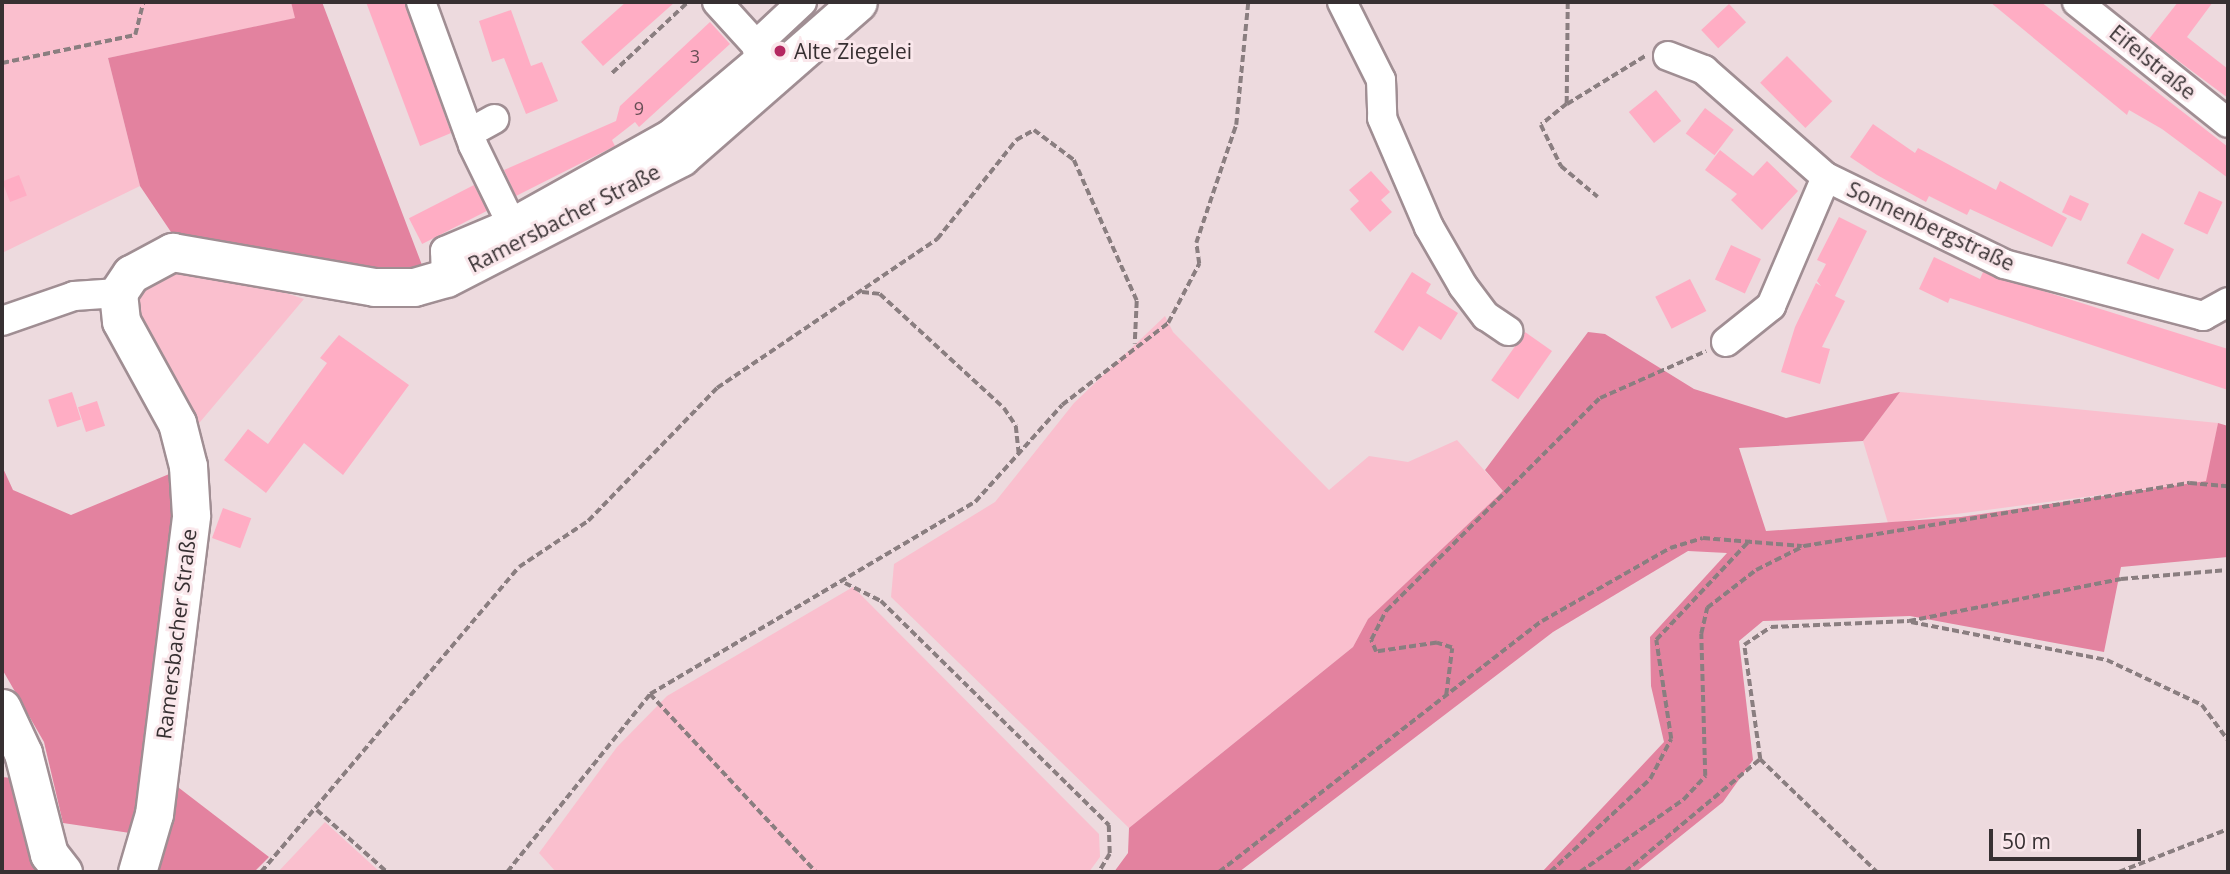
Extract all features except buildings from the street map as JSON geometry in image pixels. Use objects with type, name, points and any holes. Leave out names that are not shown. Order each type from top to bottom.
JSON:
[{"type":"main road","name":"Ramersbacher Straße","points":[[137,872],[154,814],[191,515],[188,466],[177,423],[121,321],[118,293],[147,261],[172,252],[374,287],[414,287],[446,278],[681,157],[768,58],[858,2]]},
{"type":"main road","points":[[2,708],[23,753],[49,854],[63,872]]},
{"type":"street","points":[[421,2],[469,133],[511,223]]},
{"type":"street","points":[[716,2],[768,58]]},
{"type":"street","points":[[768,58],[802,2]]},
{"type":"street","points":[[1342,2],[1381,80],[1382,118],[1429,228],[1463,286],[1486,316],[1508,331]]},
{"type":"street","name":"Eifelstraße","points":[[2077,2],[2228,123]]},
{"type":"street","name":"Sonnenbergstraße","points":[[1668,56],[1704,70],[1826,177],[2004,264],[2203,316],[2224,313]]},
{"type":"street","points":[[446,278],[445,251],[511,223],[670,134],[759,59],[768,58]]},
{"type":"street","points":[[469,133],[494,119]]},
{"type":"street","points":[[1726,342],[1771,306],[1826,177]]},
{"type":"street","points":[[2,321],[74,296],[118,293]]},
{"type":"path","points":[[2,63],[135,35],[143,2]]},
{"type":"path","points":[[612,73],[688,2]]},
{"type":"path","points":[[507,872],[650,694],[975,502],[1062,405],[1135,344],[1168,323],[1199,264],[1196,243],[1236,125],[1248,2]]},
{"type":"path","points":[[1567,104],[1568,2]]},
{"type":"path","points":[[1598,197],[1561,166],[1541,125],[1638,56],[1668,56]]},
{"type":"path","points":[[261,872],[317,810],[519,567],[588,521],[718,388],[937,239],[1016,140],[1034,130],[1074,160],[1097,206],[1137,301],[1135,344]]},
{"type":"path","points":[[860,292],[880,294],[1004,408],[1016,426],[1018,457]]},
{"type":"path","points":[[1446,697],[1452,648],[1437,643],[1376,652],[1371,640],[1386,611],[1600,398],[1726,342]]},
{"type":"path","points":[[1580,872],[1683,800],[1705,776],[1701,634],[1707,608],[1756,570],[1804,546],[2190,483],[2228,486]]},
{"type":"path","points":[[1219,872],[1542,621],[1670,548],[1703,538],[1752,538],[1804,546]]},
{"type":"path","points":[[1550,872],[1650,779],[1671,739],[1658,685],[1656,640],[1752,538]]},
{"type":"path","points":[[1877,872],[1760,759],[1744,645],[1750,637],[1771,627],[1909,621],[2107,581],[2228,570]]},
{"type":"path","points":[[843,582],[881,601],[1108,825],[1110,854],[1099,872]]},
{"type":"path","points":[[1909,621],[2107,660],[2202,705],[2228,740]]},
{"type":"path","points":[[650,694],[816,872]]},
{"type":"path","points":[[1625,872],[1760,759]]},
{"type":"path","points":[[317,810],[387,872]]},
{"type":"path","points":[[2119,872],[2228,829]]},
{"type":"shaded area","points":[[2,2],[291,2],[296,18],[108,58],[140,186],[2,253]]},
{"type":"shaded area","points":[[291,2],[322,2],[425,273],[348,270],[171,232],[140,186],[108,58],[295,18]]},
{"type":"shaded area","points":[[191,271],[234,276],[304,299],[195,428],[147,341],[132,299],[161,276]]},
{"type":"shaded area","points":[[1165,316],[1173,332],[1329,490],[1369,456],[1408,462],[1457,440],[1503,491],[1368,619],[1353,647],[1129,828],[891,597],[894,564],[995,502],[1074,403]]},
{"type":"shaded area","points":[[1588,332],[1605,334],[1694,389],[1786,418],[1900,392],[1863,441],[1739,448],[1766,531],[1961,517],[2206,481],[2218,423],[2228,426],[2228,557],[2121,567],[2104,652],[1910,616],[1763,621],[1739,641],[1753,760],[1723,802],[1636,872],[1542,872],[1664,742],[1651,686],[1650,637],[1727,553],[1688,551],[1553,632],[1239,872],[1114,872],[1128,853],[1129,828],[1353,647],[1368,619],[1503,491],[1485,470]]},
{"type":"shaded area","points":[[1900,392],[2218,423],[2207,481],[1888,523],[1863,441]]},
{"type":"shaded area","points":[[2,466],[13,490],[71,515],[174,472],[169,621],[145,730],[140,828],[130,833],[63,823],[44,742],[2,669]]},
{"type":"shaded area","points":[[853,587],[1099,834],[1100,857],[1089,872],[556,872],[539,853],[617,747],[667,696]]},
{"type":"shaded area","points":[[2,777],[12,778],[36,872],[2,872]]},
{"type":"shaded area","points":[[170,781],[269,857],[254,872],[155,872],[169,835]]},
{"type":"shaded area","points":[[325,822],[380,872],[278,872]]},
{"type":"place","name":"Alte Ziegelei","points":[[780,51]]}]
